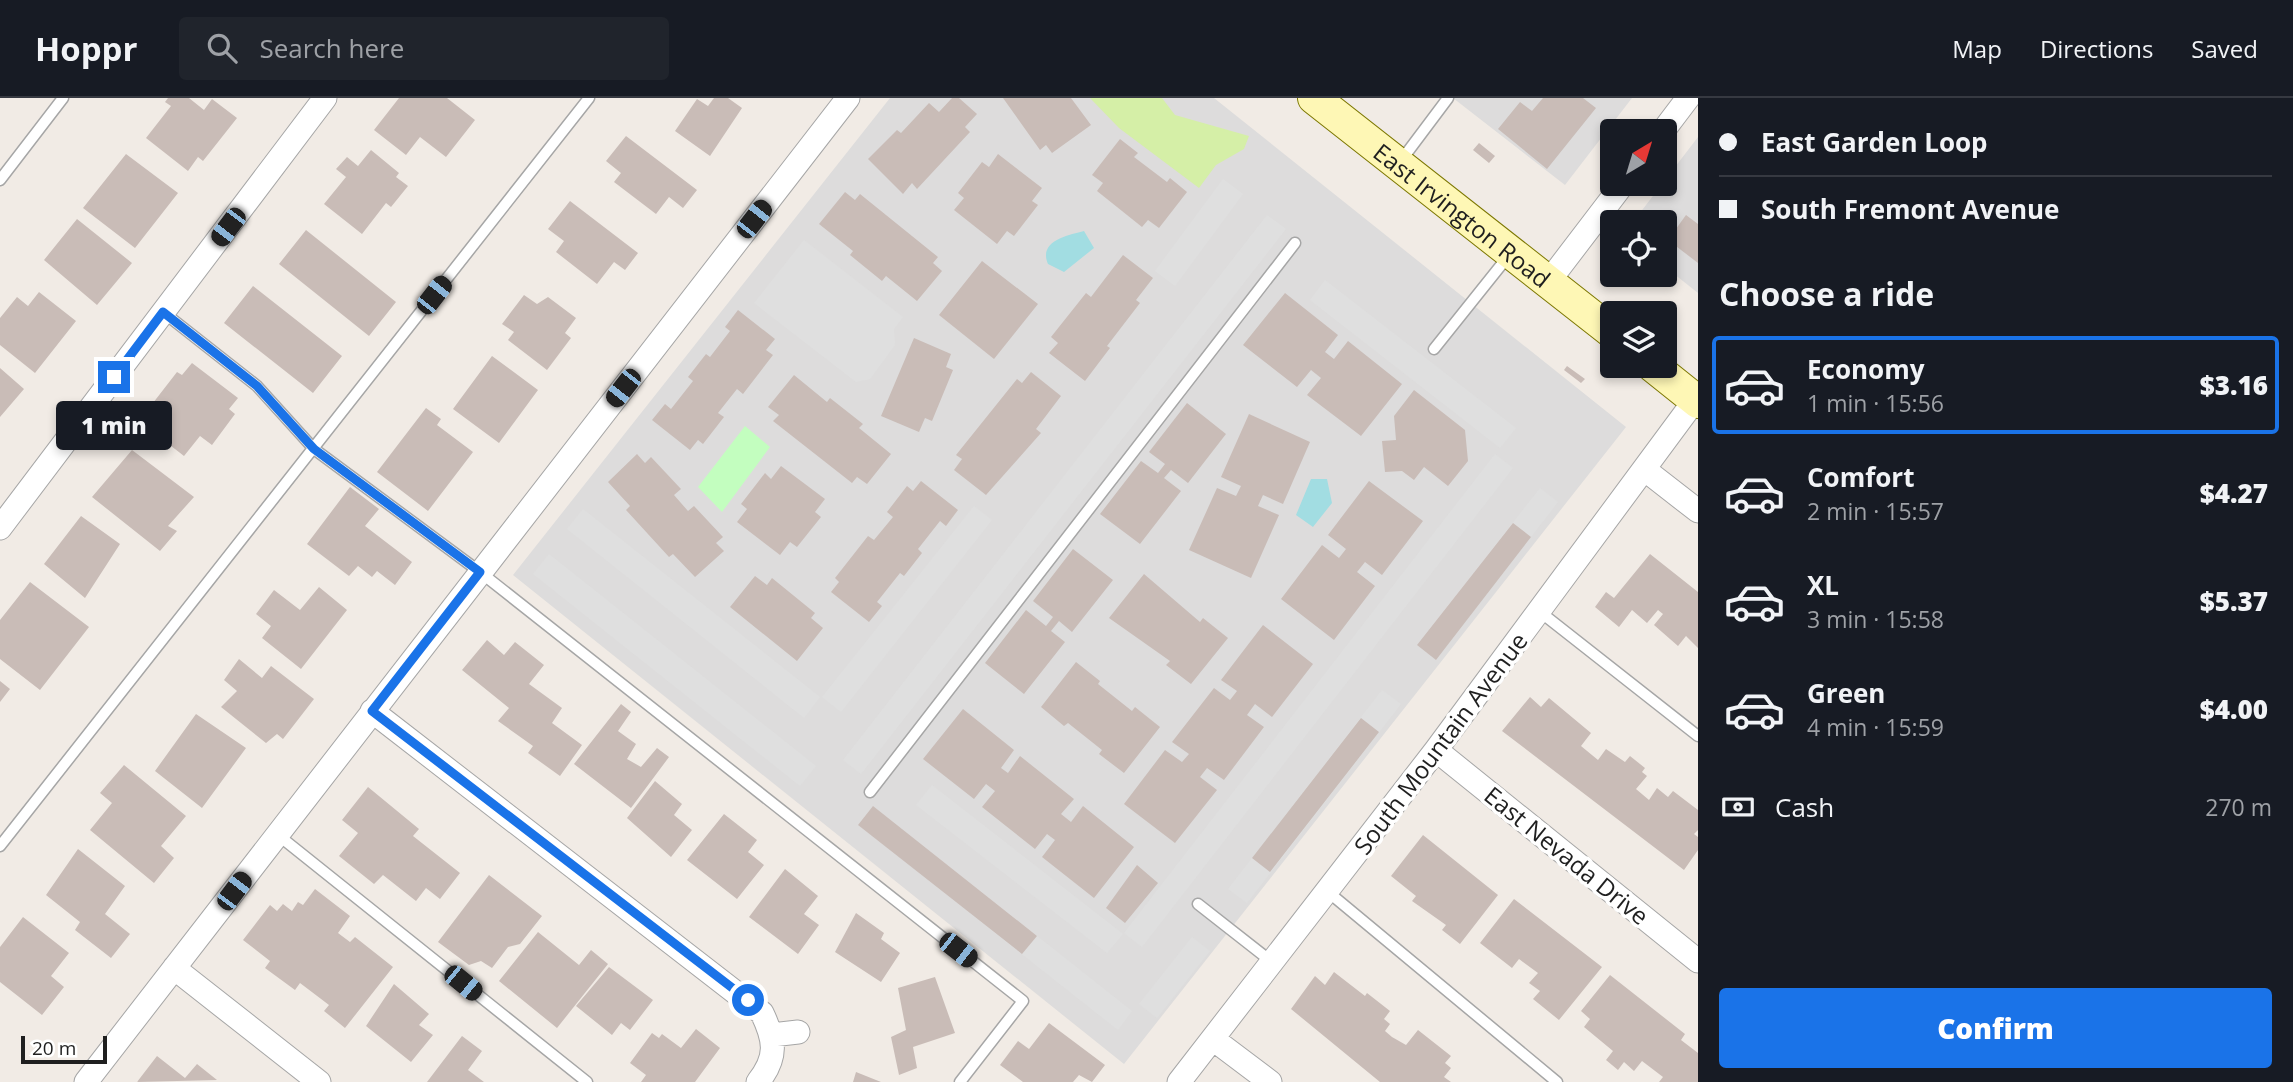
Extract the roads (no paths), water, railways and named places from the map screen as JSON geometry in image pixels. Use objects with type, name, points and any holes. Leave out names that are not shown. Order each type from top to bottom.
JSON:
[{"type":"main road","name":"East Irvington Road","points":[[1314,98],[1600,322]]},
{"type":"main road","points":[[1669,378],[1697,399]]},
{"type":"street","points":[[0,528],[325,98]]},
{"type":"street","points":[[86,1082],[848,98]]},
{"type":"street","points":[[1672,119],[1688,98]]},
{"type":"street","points":[[1549,281],[1614,196]]},
{"type":"street","name":"South Mountain Avenue","points":[[1179,1082],[1436,750],[1697,399]]},
{"type":"street","points":[[1644,470],[1698,511]]},
{"type":"street","points":[[372,711],[762,1013],[772,1035],[774,1056],[758,1082]]},
{"type":"street","name":"East Nevada Drive","points":[[1436,750],[1698,961]]},
{"type":"street","points":[[174,968],[319,1082]]},
{"type":"street","points":[[772,1035],[798,1032]]},
{"type":"street","points":[[1213,1039],[1270,1082]]},
{"type":"lane","points":[[0,180],[63,98]]},
{"type":"lane","points":[[0,846],[589,98]]},
{"type":"lane","points":[[1398,164],[1448,98]]},
{"type":"lane","points":[[870,792],[1295,243]]},
{"type":"lane","points":[[1434,349],[1512,252]]},
{"type":"lane","points":[[163,312],[257,386],[314,449],[480,572],[1023,1001],[960,1082]]},
{"type":"lane","points":[[1539,611],[1698,736]]},
{"type":"lane","points":[[277,834],[587,1082]]},
{"type":"lane","points":[[1327,891],[1557,1082]]},
{"type":"lane","points":[[1198,904],[1272,962]]},
{"type":"water","points":[[1084,231],[1094,248],[1064,272],[1048,264],[1047,250],[1056,240]]},
{"type":"water","points":[[1311,479],[1327,479],[1332,503],[1313,527],[1296,515]]}]
